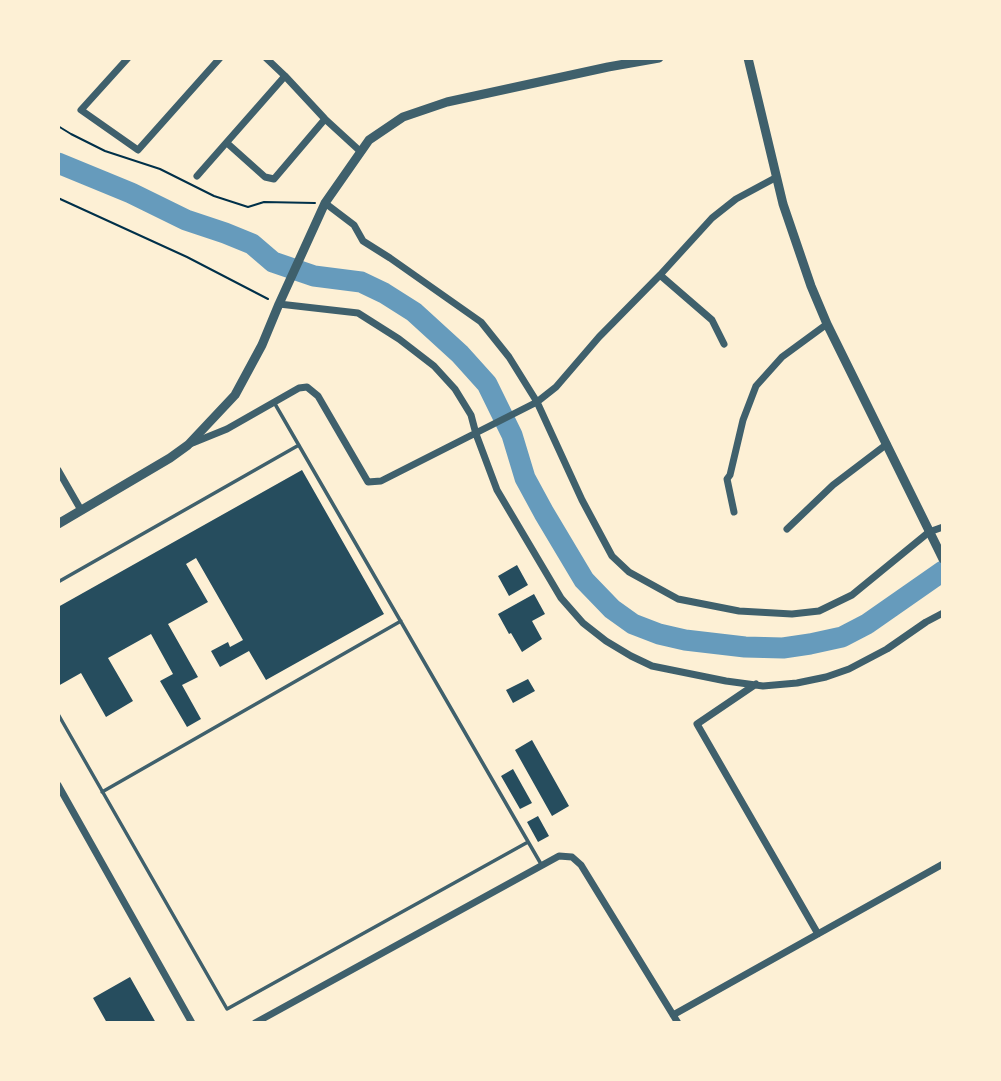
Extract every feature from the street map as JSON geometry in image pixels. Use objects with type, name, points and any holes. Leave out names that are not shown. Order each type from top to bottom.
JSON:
[{"type":"street","points":[[128,58],[81,110],[138,150],[220,58]]},
{"type":"street","points":[[58,524],[188,445],[235,395],[262,345],[325,203],[369,140],[403,117],[447,102],[659,58]]},
{"type":"street","points":[[748,58],[775,178],[798,251],[827,324],[943,559]]},
{"type":"street","points":[[271,60],[325,119],[361,152]]},
{"type":"street","points":[[197,176],[285,76]]},
{"type":"street","points":[[227,143],[265,177],[274,179],[325,119]]},
{"type":"street","points":[[188,445],[227,429],[299,388],[307,387],[318,396],[368,482],[381,481],[537,402],[556,387],[599,337],[712,218],[736,199],[775,178]]},
{"type":"street","points":[[325,203],[354,225],[363,241],[481,322],[509,357],[537,402],[582,500],[612,556],[629,572],[678,599],[739,611],[792,614],[819,611],[852,595],[943,527]]},
{"type":"street","points":[[660,275],[712,320],[724,344]]},
{"type":"street","points":[[280,302],[358,313],[399,339],[434,366],[455,389],[471,415],[497,490],[561,598],[583,623],[631,656],[652,666],[763,686],[797,684],[849,669],[887,649],[943,613]]},
{"type":"street","points":[[734,512],[727,479],[743,420],[756,386],[782,357],[827,324]]},
{"type":"street","points":[[787,529],[833,485],[887,444]]},
{"type":"street","points":[[58,470],[81,510]]},
{"type":"street","points":[[756,684],[697,724],[818,934]]},
{"type":"street","points":[[58,785],[192,1023]]},
{"type":"street","points":[[255,1023],[559,856],[572,857],[580,865],[678,1023]]},
{"type":"street","points":[[673,1015],[943,864]]},
{"type":"lane","points":[[274,402],[542,866]]},
{"type":"lane","points":[[58,582],[299,444]]},
{"type":"lane","points":[[102,792],[401,621]]},
{"type":"lane","points":[[58,714],[227,1009],[528,842]]},
{"type":"path","points":[[58,198],[280,302]]},
{"type":"building","points":[[302,470],[384,614],[266,680],[249,651],[220,667],[211,651],[228,642],[230,647],[243,640],[196,558],[186,564],[208,602],[168,624],[198,677],[182,685],[201,719],[187,727],[160,681],[173,674],[151,634],[108,658],[133,701],[106,717],[81,673],[58,686],[58,607]]},
{"type":"building","points":[[517,565],[528,585],[509,596],[498,576]]},
{"type":"building","points":[[534,594],[545,614],[532,621],[542,639],[522,652],[498,614]]},
{"type":"building","points":[[528,679],[535,691],[513,703],[506,690]]},
{"type":"building","points":[[532,740],[569,806],[552,816],[515,750]]},
{"type":"building","points":[[513,769],[532,803],[520,809],[501,776]]},
{"type":"building","points":[[538,816],[549,836],[538,842],[527,822]]},
{"type":"building","points":[[130,977],[156,1023],[107,1023],[93,998]]},
{"type":"waterway","points":[[58,163],[131,193],[186,220],[252,244],[273,262],[314,276],[361,282],[414,312],[460,354],[487,384],[512,435],[525,478],[584,580],[612,609],[633,624],[685,640],[745,647],[783,648],[810,644],[842,637],[867,624],[943,571]]}]
